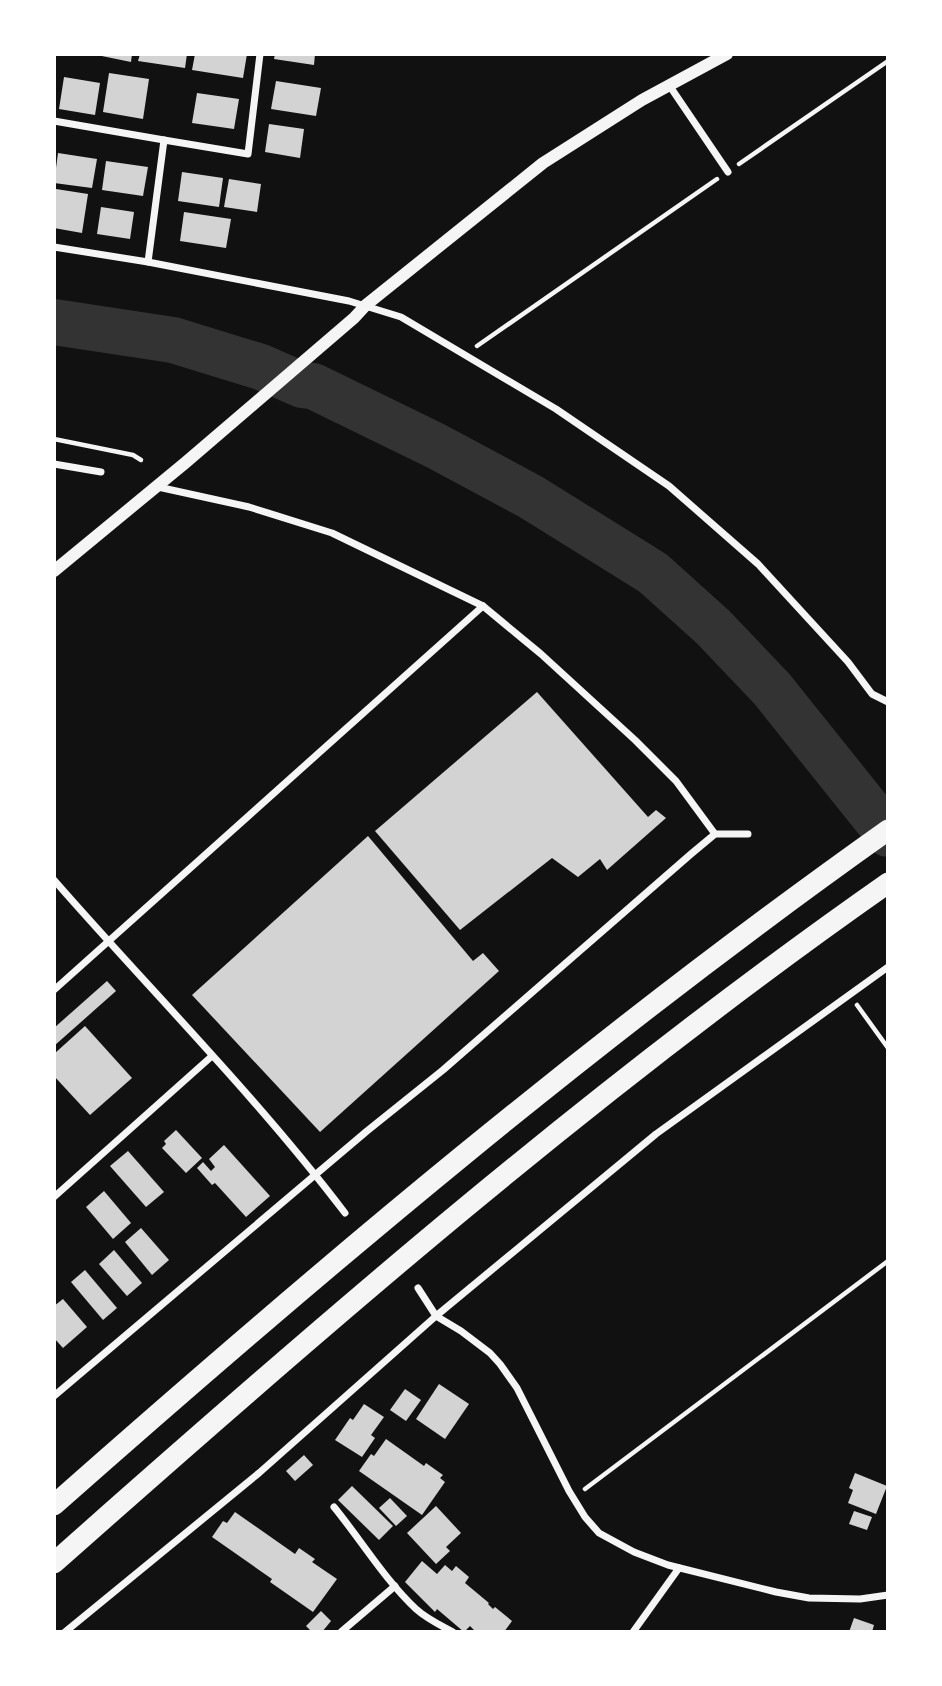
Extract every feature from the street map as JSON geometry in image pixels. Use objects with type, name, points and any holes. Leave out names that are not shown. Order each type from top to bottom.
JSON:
[{"type":"highway","points":[[54,1505],[287,1302],[576,1063],[781,906],[888,830]]},
{"type":"highway","points":[[54,1563],[316,1333],[606,1094],[811,937],[888,883]]},
{"type":"street","points":[[54,121],[248,154],[260,54]]},
{"type":"street","points":[[54,571],[185,463],[366,305],[543,163],[642,100],[727,54]]},
{"type":"street","points":[[669,85],[728,172]]},
{"type":"street","points":[[148,262],[164,140]]},
{"type":"street","points":[[54,247],[148,262],[366,305],[401,317],[556,409],[670,486],[758,564],[848,662],[872,694],[888,702]]},
{"type":"street","points":[[54,464],[101,471]]},
{"type":"street","points":[[155,486],[248,507],[331,533],[484,606],[541,654],[643,748],[676,781],[715,834]]},
{"type":"street","points":[[54,990],[484,606]]},
{"type":"street","points":[[54,1396],[443,1070],[715,834],[748,834]]},
{"type":"street","points":[[54,880],[212,1056],[345,1213]]},
{"type":"street","points":[[71,1630],[259,1473],[436,1316],[656,1134],[888,967]]},
{"type":"street","points":[[54,1197],[212,1056]]},
{"type":"street","points":[[418,1288],[436,1316],[491,1353],[500,1364],[517,1388],[573,1498],[599,1533],[634,1552],[679,1568],[775,1592],[809,1598],[860,1599],[888,1595]]},
{"type":"street","points":[[334,1507],[395,1586],[417,1609],[436,1624],[453,1632]]},
{"type":"street","points":[[633,1632],[679,1568]]},
{"type":"street","points":[[341,1632],[395,1586]]},
{"type":"path","points":[[466,355],[490,335],[888,61]]},
{"type":"path","points":[[54,439],[133,455],[141,460]]},
{"type":"path","points":[[850,996],[888,1048]]},
{"type":"path","points":[[573,1498],[888,1261]]},
{"type":"building","points":[[92,54],[132,54],[131,62]]},
{"type":"building","points":[[140,54],[187,54],[185,68],[138,61]]},
{"type":"building","points":[[195,54],[247,54],[243,78],[192,70]]},
{"type":"building","points":[[275,54],[315,54],[314,65],[274,59]]},
{"type":"building","points":[[109,73],[149,79],[143,119],[103,112]]},
{"type":"building","points":[[64,77],[100,83],[95,115],[59,109]]},
{"type":"building","points":[[276,81],[321,88],[316,116],[271,109]]},
{"type":"building","points":[[197,93],[239,99],[234,129],[192,123]]},
{"type":"building","points":[[269,124],[304,129],[300,158],[265,152]]},
{"type":"building","points":[[58,153],[97,159],[92,188],[54,183]]},
{"type":"building","points":[[106,161],[148,167],[143,196],[102,190]]},
{"type":"building","points":[[182,172],[223,178],[219,207],[178,201]]},
{"type":"building","points":[[229,179],[261,184],[257,212],[224,207]]},
{"type":"building","points":[[56,189],[88,194],[82,233],[54,228]]},
{"type":"building","points":[[101,207],[134,212],[130,239],[97,234]]},
{"type":"building","points":[[184,212],[231,219],[226,248],[180,241]]},
{"type":"building","points":[[537,692],[648,817],[656,810],[666,818],[607,870],[600,859],[578,877],[552,858],[460,930],[375,831]]},
{"type":"building","points":[[368,836],[473,961],[483,953],[499,971],[320,1132],[192,995]]},
{"type":"building","points":[[107,981],[116,991],[54,1046],[54,1028]]},
{"type":"building","points":[[85,1026],[132,1078],[90,1115],[54,1076],[54,1054]]},
{"type":"building","points":[[176,1130],[202,1158],[186,1173],[162,1148],[166,1144],[164,1141]]},
{"type":"building","points":[[224,1145],[270,1196],[246,1217],[215,1183],[212,1185],[197,1168],[203,1162],[211,1171],[215,1167],[209,1159]]},
{"type":"building","points":[[128,1151],[164,1192],[146,1207],[110,1166]]},
{"type":"building","points":[[104,1191],[131,1223],[113,1239],[86,1207]]},
{"type":"building","points":[[141,1228],[169,1260],[152,1275],[125,1242]]},
{"type":"building","points":[[114,1250],[142,1283],[127,1296],[99,1264]]},
{"type":"building","points":[[85,1270],[117,1308],[103,1320],[71,1282]]},
{"type":"building","points":[[63,1299],[87,1327],[63,1348],[54,1338],[54,1306]]},
{"type":"building","points":[[439,1384],[469,1404],[445,1439],[416,1419]]},
{"type":"building","points":[[405,1389],[421,1400],[406,1421],[390,1410]]},
{"type":"building","points":[[364,1404],[384,1417],[371,1435],[375,1438],[362,1457],[335,1440],[350,1418],[353,1420]]},
{"type":"building","points":[[386,1439],[424,1466],[426,1463],[443,1475],[440,1478],[445,1482],[422,1515],[359,1471]]},
{"type":"building","points":[[304,1455],[313,1465],[295,1481],[286,1471]]},
{"type":"building","points":[[855,1473],[887,1486],[876,1514],[848,1503],[853,1490],[849,1488]]},
{"type":"building","points":[[352,1486],[393,1526],[379,1540],[338,1500]]},
{"type":"building","points":[[390,1498],[407,1516],[396,1526],[379,1508]]},
{"type":"building","points":[[436,1506],[461,1533],[446,1547],[450,1551],[436,1564],[407,1533]]},
{"type":"building","points":[[854,1511],[872,1517],[867,1530],[849,1524]]},
{"type":"building","points":[[235,1512],[295,1554],[299,1548],[315,1559],[312,1562],[337,1579],[313,1612],[212,1537],[223,1521],[227,1523]]},
{"type":"building","points":[[422,1561],[437,1574],[445,1565],[452,1571],[456,1566],[469,1577],[465,1583],[493,1609],[495,1607],[512,1621],[504,1632],[476,1632],[470,1626],[464,1632],[437,1609],[435,1612],[405,1582]]},
{"type":"building","points":[[321,1611],[331,1621],[322,1632],[312,1632],[306,1626]]},
{"type":"building","points":[[854,1618],[874,1625],[872,1632],[849,1632]]},
{"type":"waterway","points":[[54,322],[173,340],[261,367],[302,385],[313,386],[436,446],[531,497],[653,573],[713,627],[772,689],[888,834]]}]
